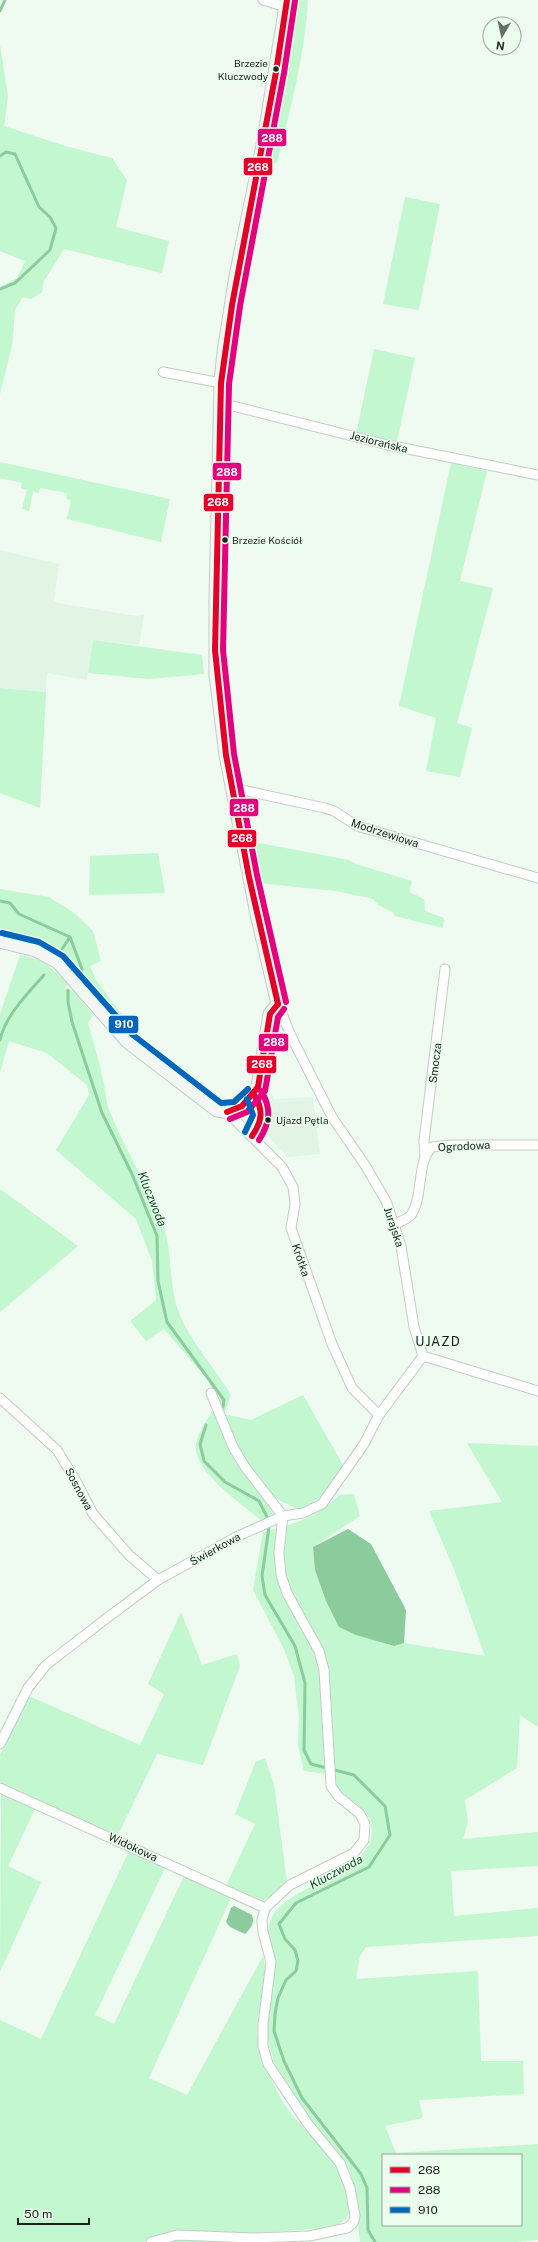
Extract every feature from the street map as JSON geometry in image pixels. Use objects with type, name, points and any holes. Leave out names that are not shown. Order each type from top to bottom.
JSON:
[{"type":"street","points":[[0,942],[36,950],[58,962],[127,1041],[217,1110],[227,1112],[242,1106],[258,1088],[270,1014],[278,1004],[257,914],[226,755],[218,693],[215,650],[221,382],[236,276],[264,140],[286,3],[263,0]]},
{"type":"street","points":[[163,372],[221,382]]},
{"type":"street","name":"Jeziorańska","points":[[221,403],[388,445],[538,475]]},
{"type":"street","name":"Modrzewiowa","points":[[233,788],[325,808],[334,811],[357,826],[538,878]]},
{"type":"street","name":"Smocza","points":[[425,1157],[424,1141],[445,969]]},
{"type":"street","name":"Jurajska","points":[[278,1004],[317,1089],[332,1117],[365,1165],[382,1194],[395,1224],[402,1246],[414,1327],[423,1356]]},
{"type":"street","name":"Krótka","points":[[227,1112],[282,1167],[293,1187],[295,1204],[291,1228],[330,1338],[352,1388],[379,1415]]},
{"type":"street","name":"Ogrodowa","points":[[395,1224],[410,1216],[418,1199],[425,1157],[432,1147],[450,1145],[538,1145]]},
{"type":"street","points":[[423,1356],[538,1391]]},
{"type":"street","name":"Świerkowa","points":[[0,1744],[28,1688],[46,1665],[158,1580],[236,1537],[283,1516],[303,1513],[322,1504],[364,1444],[379,1415],[423,1356]]},
{"type":"street","points":[[151,2242],[177,2235],[252,2238],[309,2236],[347,2228],[353,2223],[355,2216],[350,2188],[340,2163],[308,2124],[268,2064],[263,2046],[263,2024],[271,1962],[263,1932],[262,1920],[265,1908],[290,1885],[354,1853],[364,1840],[365,1824],[360,1814],[338,1796],[331,1786],[322,1661],[287,1593],[281,1575],[279,1552],[284,1523],[283,1516],[245,1466],[233,1447],[211,1393]]},
{"type":"street","name":"Sosnowa","points":[[0,1398],[58,1450],[76,1480],[93,1514],[124,1550],[158,1580]]},
{"type":"street","name":"Widokowa","points":[[0,1788],[265,1908]]},
{"type":"shaded area","points":[[292,0],[308,0],[304,41],[277,163],[265,164],[286,49]]},
{"type":"shaded area","points":[[0,45],[8,96],[4,126],[65,146],[112,158],[127,180],[116,227],[169,241],[162,273],[64,249],[44,281],[42,292],[31,299],[23,297],[15,310],[12,346],[0,394],[0,287],[17,278],[25,261],[0,251]]},
{"type":"shaded area","points":[[405,197],[440,204],[419,310],[383,304]]},
{"type":"shaded area","points":[[374,349],[415,358],[397,441],[356,434]]},
{"type":"shaded area","points":[[0,462],[170,499],[161,542],[67,519],[71,500],[66,499],[67,493],[40,488],[39,493],[33,492],[29,511],[22,509],[27,490],[21,488],[22,483],[0,478]]},
{"type":"shaded area","points":[[451,463],[487,471],[460,581],[493,588],[457,723],[472,728],[460,777],[426,771],[436,718],[399,706]]},
{"type":"shaded area","points":[[0,550],[59,564],[54,601],[57,603],[138,616],[144,615],[139,645],[93,640],[87,680],[47,673],[46,692],[0,688]]},
{"type":"shaded area","points":[[93,640],[202,655],[204,674],[148,679],[88,673]]},
{"type":"shaded area","points":[[0,688],[46,692],[40,808],[0,793]]},
{"type":"shaded area","points":[[249,841],[349,860],[356,864],[412,881],[409,892],[424,899],[425,911],[444,918],[443,928],[395,916],[394,913],[378,905],[373,899],[336,891],[258,883]]},
{"type":"shaded area","points":[[158,853],[165,893],[89,895],[90,856]]},
{"type":"shaded area","points":[[0,889],[49,897],[73,912],[93,931],[101,961],[90,966],[96,980],[136,1034],[54,954],[12,935],[0,934]]},
{"type":"shaded area","points":[[20,955],[44,961],[68,984],[64,989],[74,991],[93,1015],[88,1023],[101,1069],[109,1109],[122,1140],[163,1224],[168,1246],[173,1291],[179,1313],[190,1335],[231,1395],[224,1414],[251,1420],[303,1395],[343,1465],[329,1487],[314,1501],[297,1509],[275,1498],[245,1462],[208,1380],[164,1329],[146,1341],[130,1321],[156,1300],[152,1261],[136,1219],[56,1150],[89,1095],[87,1085],[47,1053],[9,1041],[0,1073],[0,1014]]},
{"type":"shaded area","points":[[269,1089],[274,1099],[313,1097],[320,1154],[287,1157],[264,1132],[272,1121]]},
{"type":"shaded area","points":[[0,1189],[78,1246],[0,1312]]},
{"type":"shaded area","points":[[213,1410],[273,1514],[261,1520],[218,1484],[200,1462],[196,1451],[198,1436]]},
{"type":"shaded area","points":[[467,1443],[538,1446],[538,1726],[520,1715],[517,1768],[465,1800],[468,1822],[463,1839],[538,1832],[538,1866],[451,1871],[454,1916],[538,1908],[538,1936],[366,1947],[360,1956],[356,1979],[478,1971],[481,2061],[523,2061],[524,2094],[419,2100],[423,2118],[385,2126],[396,2153],[538,2144],[538,2240],[516,2242],[360,2242],[355,2189],[349,2169],[337,2150],[316,2128],[294,2100],[278,2072],[268,2042],[266,2012],[273,1983],[268,1937],[268,1929],[271,1920],[275,1912],[286,1901],[335,1874],[351,1864],[363,1853],[371,1840],[371,1824],[363,1809],[345,1796],[340,1790],[335,1775],[304,1771],[298,1745],[299,1717],[294,1676],[284,1649],[253,1590],[263,1532],[295,1523],[313,1515],[331,1503],[339,1495],[354,1494],[360,1516],[313,1547],[315,1570],[326,1601],[356,1635],[394,1646],[404,1643],[485,1656],[454,1569],[429,1511],[502,1502]]},
{"type":"shaded area","points":[[348,1529],[371,1544],[406,1610],[404,1643],[394,1646],[356,1635],[339,1627],[326,1601],[315,1570],[313,1547]]},
{"type":"shaded area","points":[[181,1612],[202,1665],[237,1654],[240,1666],[203,1765],[157,1754],[117,1837],[0,1782],[0,1755],[29,1696],[140,1745],[164,1694],[148,1684]]},
{"type":"shaded area","points":[[265,1759],[274,1784],[287,1882],[269,1897],[258,1902],[252,1901],[225,1888],[255,1824],[235,1814],[256,1761]]},
{"type":"shaded area","points":[[1,1793],[35,1809],[8,1866],[41,1882],[0,1972]]},
{"type":"shaded area","points":[[129,1851],[165,1868],[95,2015],[114,2024],[184,1876],[231,1898],[149,2078],[187,2095],[263,1956],[265,1975],[257,2031],[260,2048],[270,2077],[283,2102],[301,2126],[328,2155],[336,2166],[342,2179],[347,2195],[349,2212],[348,2216],[337,2225],[331,2228],[237,2234],[166,2233],[143,2242],[0,2242],[0,2020],[41,2039]]},
{"type":"shaded area","points":[[234,1906],[252,1915],[252,1925],[245,1934],[230,1927],[226,1922],[231,1908]]},
{"type":"shaded area","points":[[176,2239],[218,2240],[220,2242],[162,2242]]},
{"type":"waterway","name":"Kluczwoda","points":[[0,11],[5,0]]},
{"type":"waterway","name":"Kluczwoda","points":[[0,156],[6,152],[15,154],[39,207],[50,217],[56,228],[50,250],[15,283],[0,289]]},
{"type":"waterway","name":"Kluczwoda","points":[[0,901],[10,903],[19,914],[70,937],[82,969],[79,980]]},
{"type":"waterway","points":[[62,949],[70,937]]},
{"type":"waterway","points":[[0,1040],[12,1014],[24,997],[44,975]]},
{"type":"waterway","name":"Kluczwoda","points":[[68,990],[68,1002],[72,1022],[102,1113],[132,1174],[157,1236],[158,1281],[167,1322],[224,1400],[223,1407]]},
{"type":"waterway","name":"Kluczwoda","points":[[206,1425],[200,1444],[204,1461],[225,1482],[259,1501],[267,1517]]},
{"type":"waterway","name":"Kluczwoda","points":[[269,1527],[262,1576],[265,1595],[295,1646],[305,1683],[304,1750],[311,1764],[354,1775],[385,1806],[390,1835],[369,1867],[296,1903],[279,1924],[285,1939],[295,1950],[298,1961],[296,1971],[286,1980],[278,1998],[274,2031],[284,2061],[302,2098],[361,2174],[367,2188],[368,2230],[375,2242]]},
{"type":"transit line","name":"268","points":[[278,1004],[249,877],[226,755],[215,650],[221,383],[232,305],[276,72],[287,0]]},
{"type":"transit line","name":"288","points":[[286,1002],[257,875],[234,754],[223,650],[229,384],[240,306],[284,73],[295,1]]},
{"type":"transit line","name":"910","points":[[2,933],[39,942],[63,956],[133,1035],[221,1103],[234,1102],[248,1089]]},
{"type":"transit line","name":"268","points":[[227,1112],[242,1106],[258,1087],[270,1014],[278,1004]]},
{"type":"transit line","name":"288","points":[[230,1119],[247,1112],[265,1091],[278,1017],[284,1009]]},
{"type":"transit line","name":"288","points":[[259,1140],[266,1128],[268,1116],[267,1103],[261,1091]]},
{"type":"transit line","name":"268","points":[[252,1136],[260,1121],[259,1106],[254,1095]]},
{"type":"transit line","name":"910","points":[[245,1132],[253,1115],[247,1099]]},
{"type":"place","name":"Brzezie Kluczwody","points":[[276,69]]},
{"type":"place","name":"Brzezie Kościół","points":[[225,540]]},
{"type":"place","name":"Ujazd Pętla","points":[[268,1120]]},
{"type":"district","name":"UJAZD","points":[[438,1341]]}]
